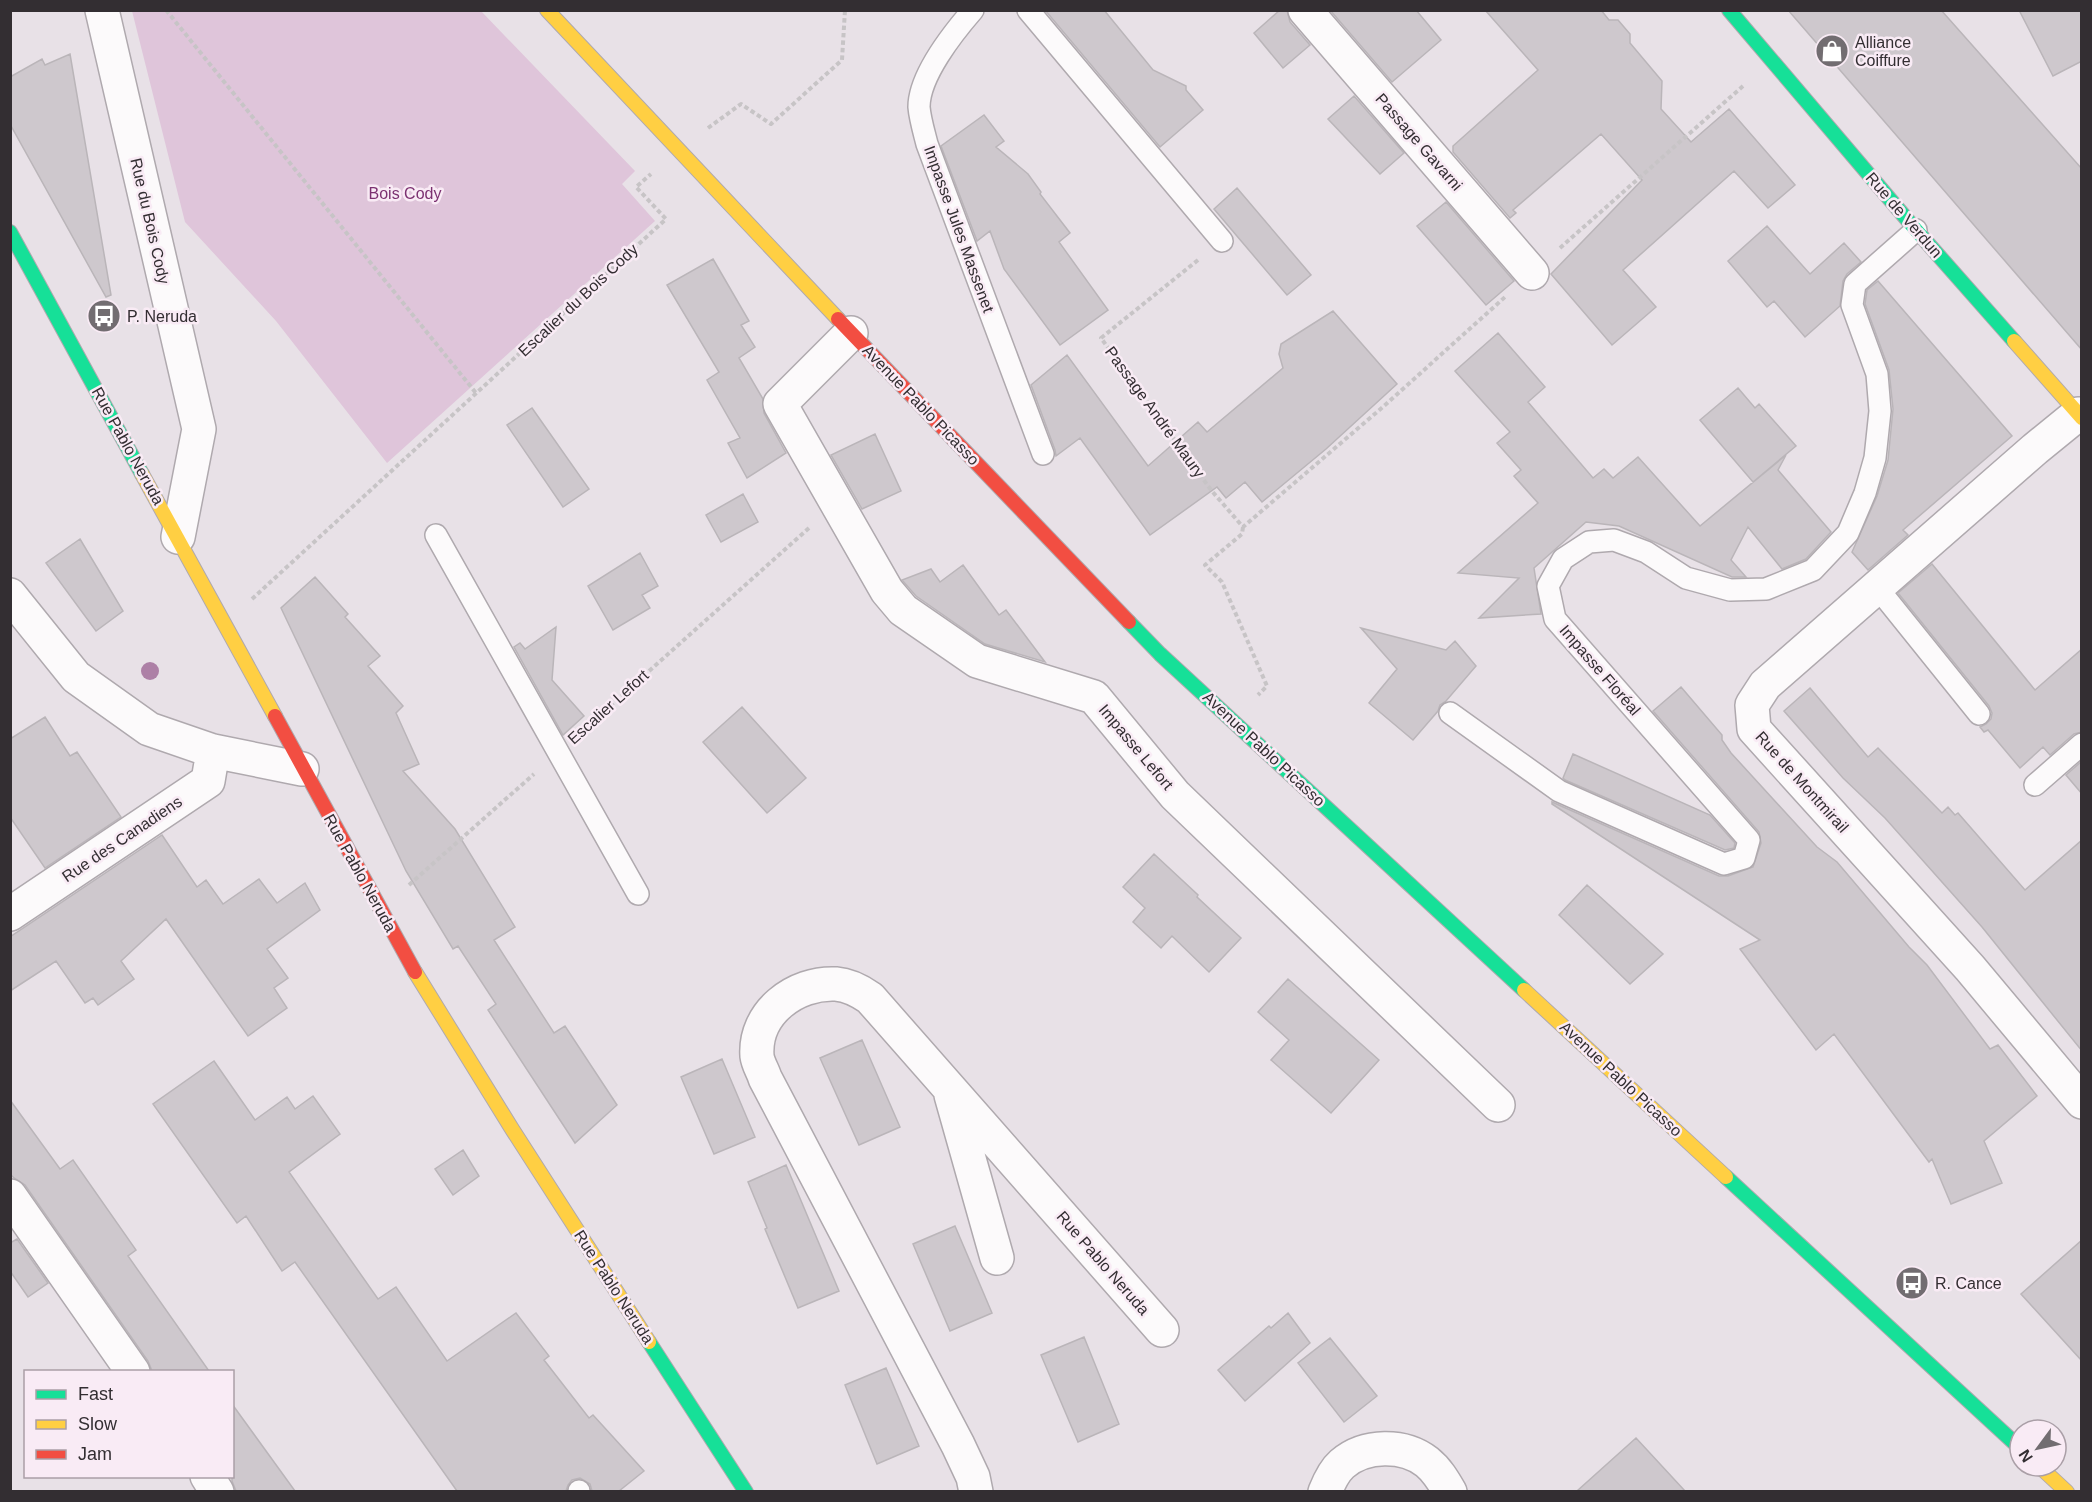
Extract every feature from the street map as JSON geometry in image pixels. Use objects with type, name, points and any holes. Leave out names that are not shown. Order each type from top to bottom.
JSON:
[{"type":"street","name":"Rue du Bois Cody","points":[[102,10],[199,429],[178,537]]},
{"type":"street","name":"Avenue Pablo Picasso","points":[[547,10],[851,333],[1160,654],[2008,1437]]},
{"type":"street","name":"Passage Gavarni","points":[[1305,10],[1532,273]]},
{"type":"street","name":"Rue de Verdun","points":[[1729,10],[1916,230],[2080,416]]},
{"type":"street","name":"Rue Pablo Neruda","points":[[10,232],[407,958],[512,1129],[747,1491]]},
{"type":"street","name":"Impasse Lefort","points":[[851,333],[780,404],[887,591],[903,610],[977,661],[1094,697],[1175,795],[1498,1105]]},
{"type":"street","name":"Rue de Montmirail","points":[[2080,416],[1876,586],[1765,685],[1752,705],[1754,729],[1970,968],[2082,1102]]},
{"type":"street","points":[[10,595],[76,677],[149,729],[213,751],[302,769]]},
{"type":"street","name":"Rue des Canadiens","points":[[10,914],[208,781],[213,751]]},
{"type":"street","name":"Rue Pablo Neruda","points":[[976,1491],[973,1477],[958,1445],[765,1078],[757,1058],[758,1038],[771,1012],[785,999],[799,991],[837,984],[858,990],[870,998],[1162,1330]]},
{"type":"street","name":"Rue Pablo Neruda","points":[[949,1087],[997,1258]]},
{"type":"street","points":[[10,1196],[132,1370]]},
{"type":"street","points":[[1324,1491],[1342,1464],[1356,1456],[1390,1448],[1404,1450],[1427,1461],[1439,1473],[1450,1491]]},
{"type":"street","points":[[208,1478],[217,1491]]},
{"type":"street","points":[[2052,1478],[2067,1491]]},
{"type":"lane","name":"Impasse Jules Massenet","points":[[972,10],[950,37],[927,76],[919,106],[927,144],[1043,453]]},
{"type":"lane","points":[[1028,10],[1222,241]]},
{"type":"lane","name":"Impasse Floréal","points":[[1450,713],[1559,791],[1724,864],[1743,858],[1749,840],[1555,618],[1548,586],[1563,559],[1589,542],[1614,540],[1646,552],[1686,578],[1730,590],[1766,589],[1813,570],[1848,533],[1865,493],[1875,458],[1880,411],[1877,374],[1852,305],[1855,284],[1916,230]]},
{"type":"lane","points":[[436,535],[638,894]]},
{"type":"lane","points":[[1876,586],[1979,714]]},
{"type":"lane","points":[[2035,785],[2082,744]]},
{"type":"path","points":[[166,10],[476,393]]},
{"type":"path","name":"Escalier du Bois Cody","points":[[225,623],[666,219],[636,187],[677,150],[741,104],[771,124],[842,60],[844,10]]},
{"type":"path","points":[[1695,130],[1724,103]]},
{"type":"path","name":"Passage André Maury","points":[[1222,241],[1101,338],[1211,490],[1243,527]]},
{"type":"path","points":[[1264,678],[1222,582],[1205,564],[1242,534],[1243,527],[1384,406]]},
{"type":"path","name":"Escalier Lefort","points":[[381,911],[836,503]]},
{"type":"green space","name":"Bois Cody","points":[[132,11],[481,11],[635,171],[622,184],[655,221],[387,463],[276,321],[185,222]]},
{"type":"building","points":[[1045,10],[1104,10],[1153,70],[1186,86],[1186,90],[1203,110],[1160,147]]},
{"type":"building","points":[[1280,10],[1287,10],[1290,22],[1310,45],[1283,68],[1254,33]]},
{"type":"building","points":[[1330,10],[1416,10],[1441,40],[1392,82]]},
{"type":"building","points":[[1485,10],[1601,10],[1609,20],[1618,20],[1630,34],[1630,43],[1662,81],[1661,109],[1691,142],[1729,109],[1795,185],[1768,208],[1734,171],[1623,270],[1656,307],[1612,345],[1551,274],[1642,180],[1601,134],[1513,210],[1516,213],[1510,218],[1453,152],[1453,146],[1538,70]]},
{"type":"building","points":[[1788,10],[1941,10],[2082,169],[2082,350]]},
{"type":"building","points":[[2019,10],[2082,10],[2082,61],[2053,76]]},
{"type":"building","points":[[70,54],[111,295],[106,297],[10,124],[10,77],[42,59],[45,65]]},
{"type":"building","points":[[1354,96],[1404,153],[1380,174],[1328,119]]},
{"type":"building","points":[[984,115],[1004,141],[996,147],[1028,174],[1041,192],[1040,194],[1070,233],[1059,242],[1108,310],[1060,345],[1004,269],[990,231],[977,241],[941,146]]},
{"type":"building","points":[[1237,188],[1311,275],[1287,295],[1214,209]]},
{"type":"building","points":[[1446,202],[1514,281],[1486,305],[1417,226]]},
{"type":"building","points":[[1767,226],[1810,274],[1844,243],[1861,262],[1847,274],[1843,281],[1840,306],[1805,337],[1774,301],[1767,307],[1728,261]]},
{"type":"building","points":[[713,259],[749,321],[741,325],[755,347],[739,358],[763,399],[764,413],[786,453],[747,478],[728,443],[740,438],[707,380],[719,372],[667,285]]},
{"type":"building","points":[[1878,281],[2012,436],[1903,530],[1908,535],[1868,570],[1852,552],[1877,496],[1888,460],[1893,409],[1889,370],[1865,304],[1867,290]]},
{"type":"building","points":[[1333,311],[1397,384],[1326,449],[1262,502],[1245,482],[1226,498],[1217,487],[1150,535],[1080,438],[1056,456],[1031,385],[1067,355],[1148,466],[1198,422],[1207,432],[1283,368],[1279,354],[1281,344]]},
{"type":"building","points":[[1498,333],[1545,387],[1528,402],[1593,478],[1604,469],[1613,478],[1638,457],[1700,526],[1786,455],[1778,470],[1831,532],[1806,559],[1782,569],[1748,527],[1731,560],[1746,577],[1732,577],[1619,526],[1586,522],[1534,568],[1541,614],[1479,618],[1519,578],[1458,573],[1538,503],[1514,476],[1521,470],[1497,443],[1510,432],[1455,371]]},
{"type":"building","points":[[1738,388],[1755,408],[1759,404],[1796,446],[1753,482],[1700,420]]},
{"type":"building","points":[[532,408],[589,489],[563,507],[507,425]]},
{"type":"building","points":[[875,434],[901,491],[862,509],[831,455]]},
{"type":"building","points":[[743,494],[758,522],[721,542],[706,515]]},
{"type":"building","points":[[80,539],[123,611],[96,631],[46,563]]},
{"type":"building","points":[[640,553],[658,586],[642,595],[650,608],[613,630],[588,586]]},
{"type":"building","points":[[1932,564],[2035,690],[2082,649],[2082,732],[2074,734],[2050,755],[2043,747],[2020,768],[1988,730],[1984,732],[1980,727],[1991,719],[1992,713],[1989,706],[1898,593]]},
{"type":"building","points":[[963,565],[999,615],[1006,610],[1045,662],[985,644],[916,596],[902,580],[931,569],[940,582]]},
{"type":"building","points":[[315,577],[348,614],[345,617],[380,656],[368,666],[403,706],[396,713],[419,764],[403,771],[455,829],[515,927],[494,940],[554,1033],[565,1026],[617,1105],[575,1143],[488,1010],[496,1004],[458,946],[453,949],[406,871],[281,608]]},
{"type":"building","points":[[556,627],[552,680],[584,716],[563,735],[514,647],[520,643],[525,649]]},
{"type":"building","points":[[1361,628],[1446,650],[1455,641],[1476,666],[1440,705],[1438,711],[1413,740],[1369,703],[1397,669]]},
{"type":"building","points":[[1681,687],[1722,735],[1722,740],[1731,753],[1817,847],[1837,862],[1927,965],[1990,1049],[1998,1045],[2037,1096],[1984,1141],[2002,1183],[1951,1204],[1932,1159],[1929,1162],[1834,1034],[1816,1050],[1740,949],[1760,940],[1552,804],[1552,802],[1719,876],[1728,876],[1753,867],[1761,843],[1759,832],[1653,711]]},
{"type":"building","points":[[1810,688],[1868,757],[1878,748],[1942,813],[1948,807],[1955,815],[1958,813],[2025,890],[2082,840],[2082,1051],[1982,927],[1885,818],[1843,778],[1784,711]]},
{"type":"building","points":[[742,707],[806,778],[767,813],[703,742]]},
{"type":"building","points":[[45,717],[70,756],[77,752],[121,817],[45,868],[10,817],[10,739]]},
{"type":"building","points":[[1573,754],[1710,815],[1735,843],[1734,848],[1725,850],[1565,780],[1563,778]]},
{"type":"building","points":[[2082,761],[2082,794],[2066,775]]},
{"type":"building","points":[[162,835],[197,887],[206,880],[223,904],[259,879],[277,903],[305,883],[320,910],[267,949],[288,978],[274,988],[287,1008],[248,1036],[166,919],[121,961],[134,979],[98,1005],[93,998],[85,1003],[56,961],[10,991],[10,937]]},
{"type":"building","points":[[1154,854],[1241,938],[1209,972],[1172,936],[1161,948],[1133,922],[1145,908],[1123,887]]},
{"type":"building","points":[[1587,885],[1663,954],[1630,984],[1559,915]]},
{"type":"building","points":[[1288,979],[1379,1060],[1331,1113],[1271,1060],[1289,1040],[1258,1012]]},
{"type":"building","points":[[862,1040],[900,1127],[859,1145],[820,1058]]},
{"type":"building","points":[[722,1059],[755,1137],[714,1154],[681,1077]]},
{"type":"building","points":[[214,1061],[255,1120],[287,1097],[295,1109],[313,1096],[340,1134],[289,1172],[378,1299],[396,1287],[447,1361],[516,1313],[549,1356],[544,1360],[589,1418],[593,1415],[644,1471],[619,1491],[592,1491],[590,1484],[580,1478],[572,1480],[566,1491],[457,1491],[295,1262],[282,1271],[246,1216],[237,1223],[153,1104]]},
{"type":"building","points":[[10,1100],[60,1169],[73,1160],[136,1250],[128,1256],[208,1370],[152,1370],[148,1361],[25,1185],[10,1174]]},
{"type":"building","points":[[463,1150],[479,1176],[453,1195],[435,1169]]},
{"type":"building","points":[[786,1165],[839,1291],[798,1308],[748,1182]]},
{"type":"building","points":[[955,1226],[992,1313],[950,1331],[913,1244]]},
{"type":"building","points":[[17,1239],[48,1283],[28,1297],[10,1271],[10,1243]]},
{"type":"building","points":[[2082,1240],[2082,1361],[2021,1294]]},
{"type":"building","points":[[1288,1313],[1310,1343],[1245,1401],[1218,1370],[1269,1326],[1271,1328]]},
{"type":"building","points":[[1084,1337],[1119,1424],[1078,1442],[1041,1355]]},
{"type":"building","points":[[1330,1338],[1377,1396],[1344,1422],[1298,1363]]},
{"type":"building","points":[[886,1368],[919,1446],[877,1464],[845,1385]]},
{"type":"building","points":[[234,1407],[295,1491],[236,1491],[232,1481],[234,1478]]},
{"type":"building","points":[[1636,1438],[1685,1491],[1577,1491]]},
{"type":"traffic: fast","points":[[1729,10],[1916,230],[2014,341]]},
{"type":"traffic: fast","points":[[10,232],[142,474]]},
{"type":"traffic: fast","points":[[1129,622],[1160,654],[1524,990]]},
{"type":"traffic: fast","points":[[1726,1177],[2008,1437]]},
{"type":"traffic: fast","points":[[649,1342],[746,1492]]},
{"type":"traffic: slow","points":[[547,10],[838,319]]},
{"type":"traffic: slow","points":[[2014,341],[2082,418]]},
{"type":"traffic: slow","points":[[142,474],[275,716]]},
{"type":"traffic: slow","points":[[415,972],[512,1129],[649,1342]]},
{"type":"traffic: slow","points":[[1524,990],[1726,1177]]},
{"type":"traffic: slow","points":[[2052,1478],[2067,1492]]},
{"type":"traffic: jam","points":[[838,319],[1129,622]]},
{"type":"traffic: jam","points":[[275,716],[415,972]]},
{"type":"place","name":"Alliance Coiffure","points":[[1832,51]]},
{"type":"place","name":"P. Neruda","points":[[104,316]]},
{"type":"place","name":"R. Cance","points":[[1912,1283]]}]
